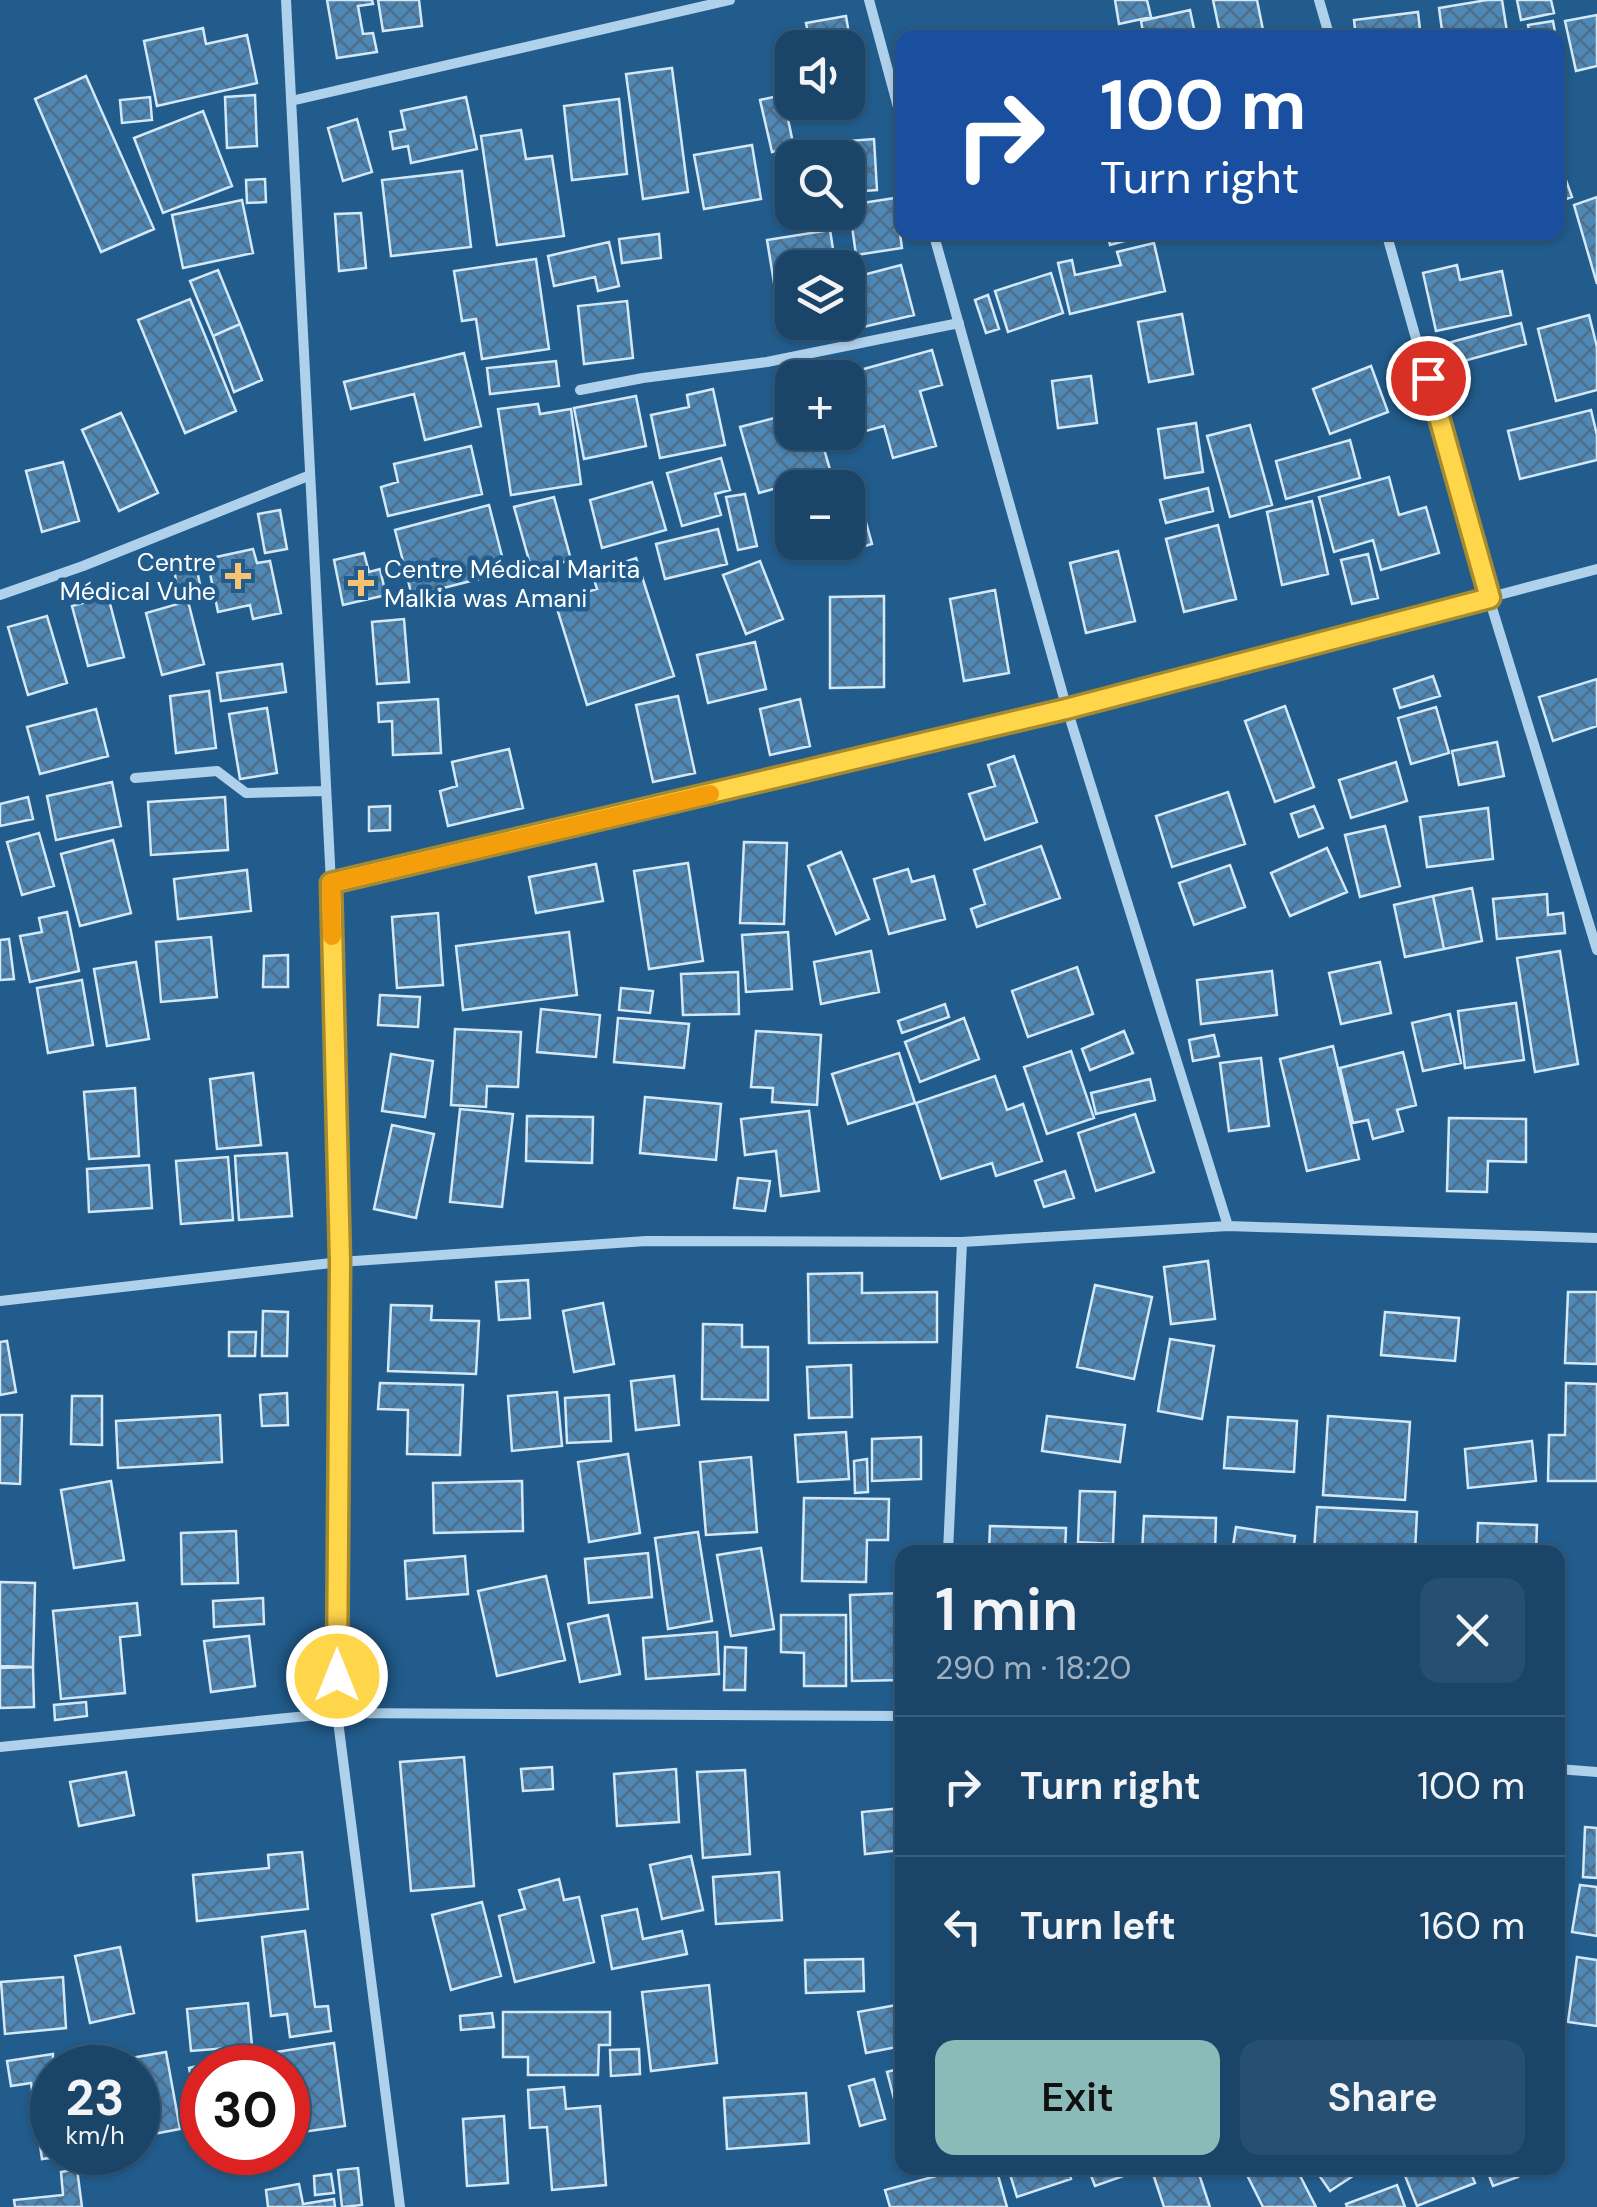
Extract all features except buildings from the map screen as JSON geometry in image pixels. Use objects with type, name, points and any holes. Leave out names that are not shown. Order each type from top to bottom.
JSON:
[{"type":"street","points":[[286,0],[331,883],[340,1262],[337,1713],[400,2207]]},
{"type":"street","points":[[291,100],[730,0]]},
{"type":"street","points":[[868,0],[895,97]]},
{"type":"street","points":[[1319,0],[1328,30]]},
{"type":"street","points":[[936,240],[1066,709],[1228,1226]]},
{"type":"street","points":[[1388,240],[1490,598],[1597,950]]},
{"type":"street","points":[[580,390],[767,362],[958,323]]},
{"type":"street","points":[[0,595],[308,476]]},
{"type":"street","points":[[331,883],[1066,709],[1597,569]]},
{"type":"street","points":[[135,778],[217,771],[246,793],[326,791]]},
{"type":"street","points":[[0,1301],[340,1262],[646,1241],[962,1242],[1228,1226],[1597,1238]]},
{"type":"street","points":[[948,1545],[962,1242]]},
{"type":"street","points":[[0,1747],[337,1713],[895,1716]]},
{"type":"street","points":[[1565,1770],[1597,1772]]},
{"type":"slow traffic","points":[[332,936],[331,883],[710,794]]},
{"type":"place","name":"Centre Médical Vuhe","points":[[238,576]]},
{"type":"place","name":"Centre Médical Marita Malkia was Amani","points":[[361,583]]},
{"type":"route","points":[[337,1676],[340,1262],[331,883],[1066,709],[1490,598],[1428,378]]}]
